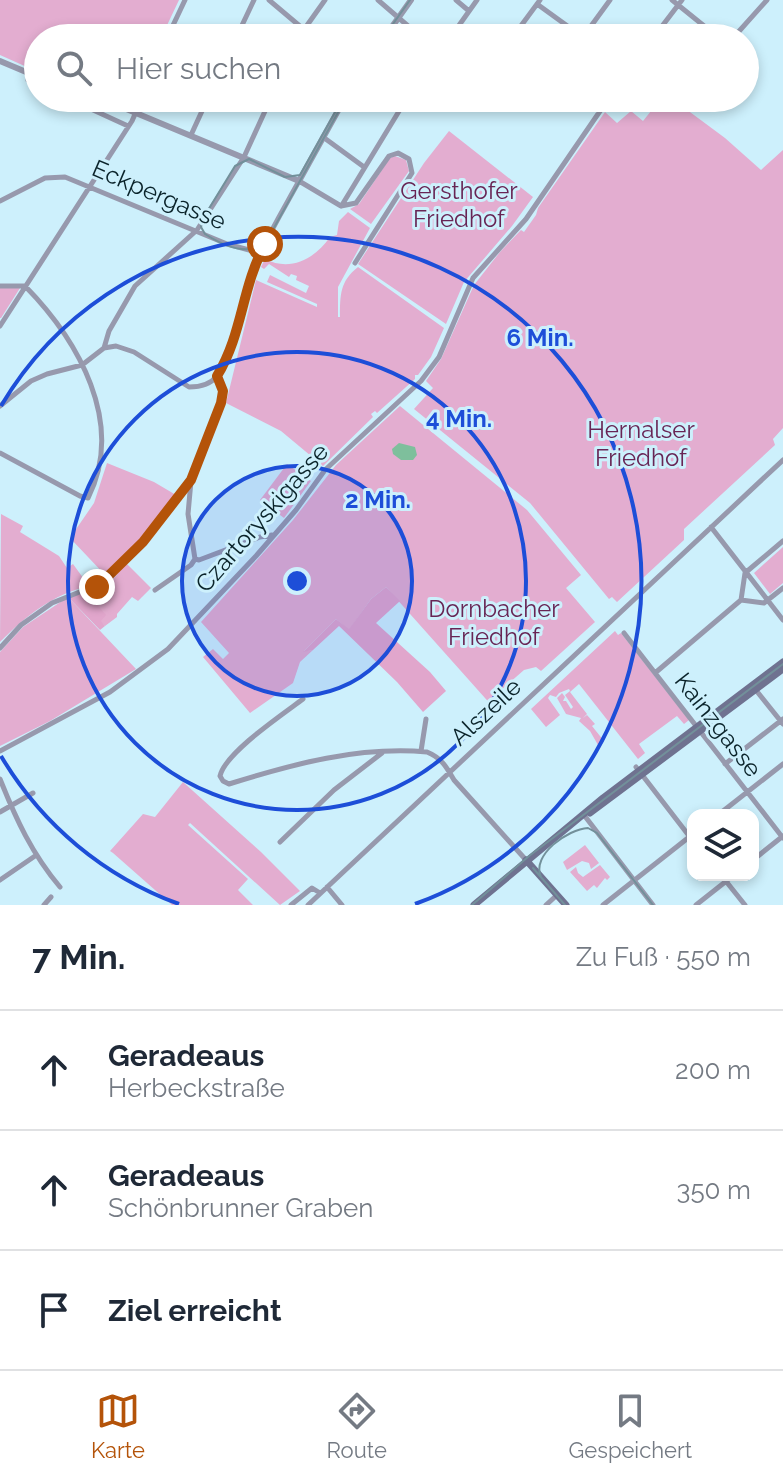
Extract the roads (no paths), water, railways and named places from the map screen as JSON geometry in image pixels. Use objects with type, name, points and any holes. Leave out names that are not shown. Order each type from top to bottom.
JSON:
[{"type":"main road","points":[[756,690],[783,662]]},
{"type":"main road","points":[[474,905],[526,860],[586,818],[639,771],[783,669]]},
{"type":"main road","points":[[526,860],[566,905]]},
{"type":"street","points":[[174,24],[185,0]]},
{"type":"street","points":[[243,24],[254,0]]},
{"type":"street","points":[[269,0],[297,24]]},
{"type":"street","points":[[305,24],[325,0]]},
{"type":"street","points":[[378,0],[405,24]]},
{"type":"street","points":[[394,24],[411,0]]},
{"type":"street","points":[[456,0],[469,11]]},
{"type":"street","points":[[460,24],[477,0]]},
{"type":"street","points":[[593,24],[610,0]]},
{"type":"street","points":[[672,0],[680,2],[704,24]]},
{"type":"street","points":[[746,24],[767,0]]},
{"type":"street","points":[[522,24],[538,2],[566,24]]},
{"type":"street","points":[[664,24],[680,2]]},
{"type":"street","points":[[0,61],[24,71]]},
{"type":"street","points":[[101,112],[130,124]]},
{"type":"street","points":[[134,112],[299,181],[341,206],[356,203],[389,156],[398,153],[409,159],[412,173],[355,263]]},
{"type":"street","points":[[0,326],[136,112]]},
{"type":"street","points":[[191,135],[202,112]]},
{"type":"street","points":[[0,406],[16,391],[39,377],[82,365],[104,348],[122,305],[135,286],[197,230],[244,157],[265,112]]},
{"type":"street","points":[[104,348],[125,347],[189,387],[199,387],[217,376],[232,350],[248,281],[260,253],[337,112]]},
{"type":"street","points":[[341,206],[397,112]]},
{"type":"street","name":"Czartoryskigasse","points":[[0,751],[98,699],[149,665],[197,620],[296,510],[325,470],[425,376],[439,357],[473,278],[526,219],[598,112]]},
{"type":"street","points":[[323,137],[364,167]]},
{"type":"street","name":"Eckpergasse","points":[[0,201],[51,177],[65,177],[260,253]]},
{"type":"street","points":[[0,286],[25,286],[82,365],[99,409],[102,437],[99,466],[88,498],[0,453]]},
{"type":"street","points":[[155,590],[195,559],[188,514],[191,480],[221,403],[223,391],[217,376]]},
{"type":"street","name":"Alszeile","points":[[308,905],[783,460]]},
{"type":"street","points":[[0,648],[21,625],[57,599],[102,583],[143,542],[191,480]]},
{"type":"street","points":[[711,527],[783,620]]},
{"type":"street","points":[[195,559],[273,535]]},
{"type":"street","points":[[655,673],[741,600],[745,573],[783,541]]},
{"type":"street","points":[[741,600],[762,603],[783,588]]},
{"type":"street","name":"Kainzgasse","points":[[624,633],[783,837]]},
{"type":"street","points":[[725,764],[782,721],[756,690]]},
{"type":"street","points":[[303,699],[226,764],[220,774],[223,781],[229,784],[307,761],[421,751],[435,755],[450,770],[454,780],[526,860]]},
{"type":"street","points":[[421,751],[426,719]]},
{"type":"street","points":[[280,842],[334,790],[383,753]]},
{"type":"street","points":[[726,809],[783,764]]},
{"type":"street","points":[[639,771],[687,831]]},
{"type":"street","points":[[0,779],[35,856],[60,887]]},
{"type":"street","points":[[0,812],[33,793]]},
{"type":"street","points":[[586,818],[653,905]]},
{"type":"street","points":[[759,855],[783,837]]},
{"type":"street","points":[[603,905],[687,841]]},
{"type":"street","points":[[0,880],[35,856]]},
{"type":"street","points":[[696,905],[726,881],[745,905]]},
{"type":"street","points":[[327,887],[342,905]]},
{"type":"street","name":"Alszeile","points":[[291,905],[312,888],[320,893]]},
{"type":"street","points":[[546,905],[557,894]]},
{"type":"street","points":[[44,905],[51,897]]},
{"type":"tram line","points":[[393,24],[410,0]]},
{"type":"tram line","points":[[335,112],[300,175],[285,177],[249,159],[235,166],[202,220],[201,227],[205,234],[242,249],[265,244],[338,112]]},
{"type":"tram line","points":[[472,905],[529,856],[783,664]]},
{"type":"tram line","points":[[541,877],[539,869],[546,852],[562,838],[588,828],[597,833],[653,905]]},
{"type":"tram line","points":[[533,868],[565,905]]},
{"type":"park label","name":"Gersthofer Friedhof","points":[[459,205]]},
{"type":"park label","name":"Hernalser Friedhof","points":[[641,444]]},
{"type":"park label","name":"Dornbacher Friedhof","points":[[494,623]]}]
